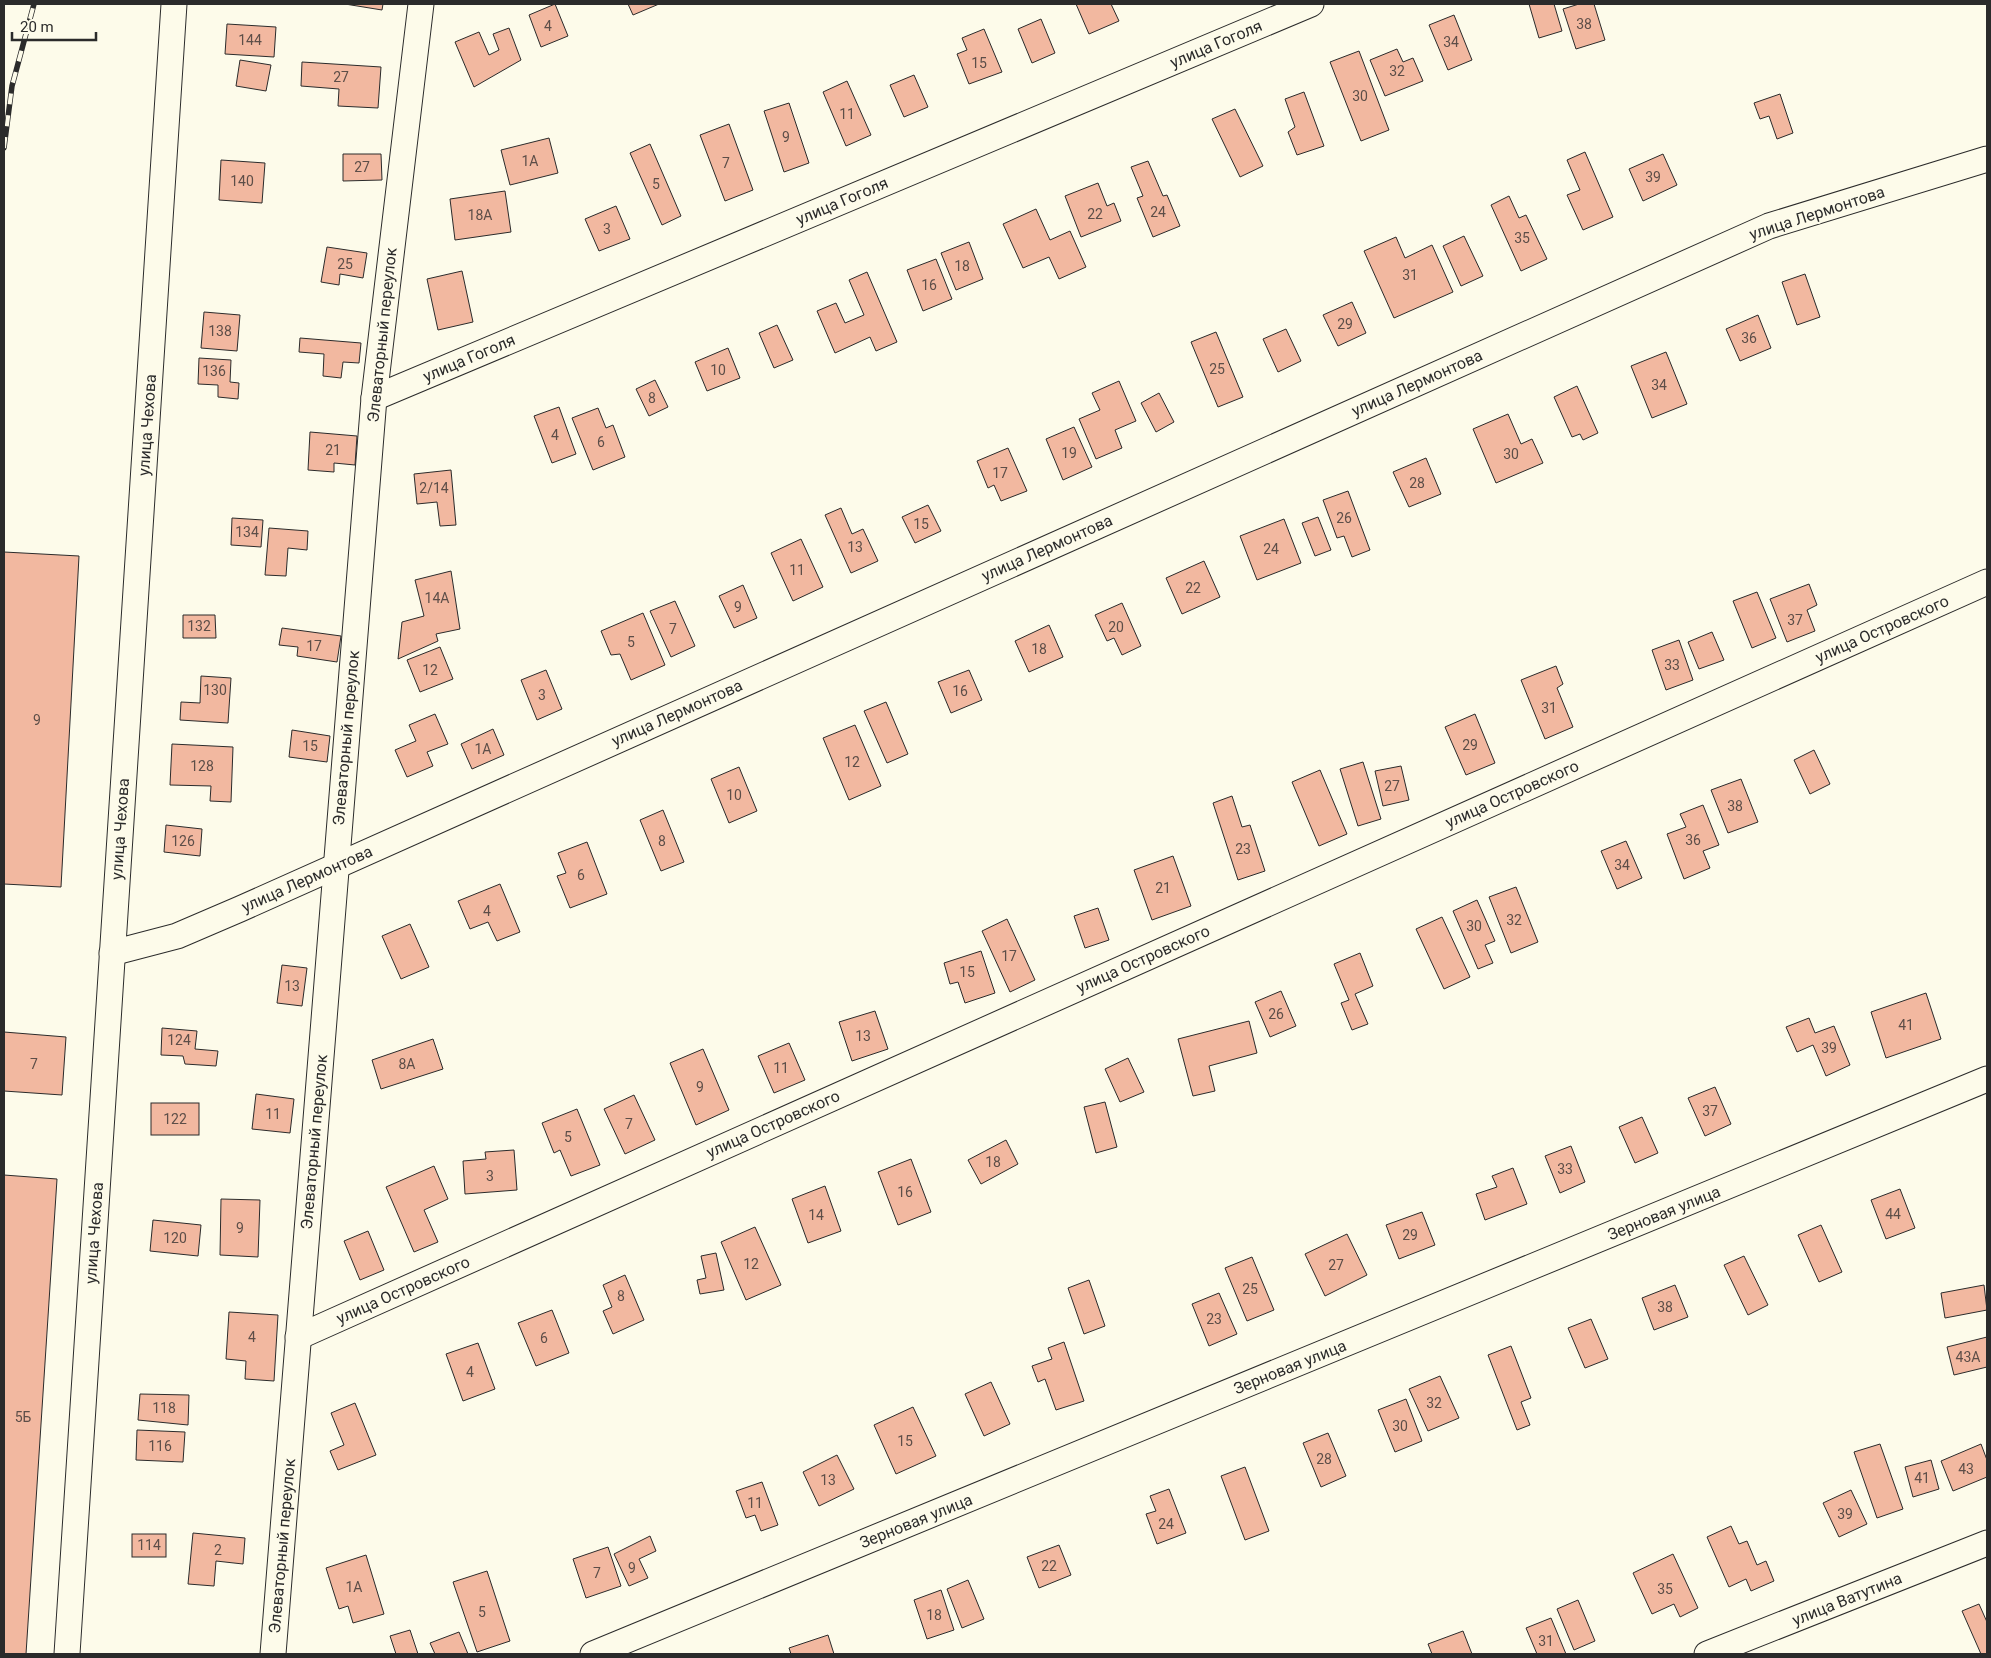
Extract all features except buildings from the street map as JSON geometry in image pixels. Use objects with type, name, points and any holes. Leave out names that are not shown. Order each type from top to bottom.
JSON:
[{"type":"street","name":"улица Чехова","points":[[66,1654],[174,4]]},
{"type":"street","name":"Элеваторный переулок","points":[[273,1654],[374,398],[421,4]]},
{"type":"street","name":"улица Гоголя","points":[[374,398],[1311,4]]},
{"type":"street","name":"улица Лермонтова","points":[[112,952],[177,936],[1769,226],[1987,159]]},
{"type":"street","name":"улица Островского","points":[[298,1337],[1987,582]]},
{"type":"street","name":"Зерновая улица","points":[[593,1654],[1987,1080]]},
{"type":"street","name":"улица Ватутина","points":[[1707,1654],[1987,1543]]},
{"type":"railway","points":[[4,148],[12,86],[34,4]]}]
